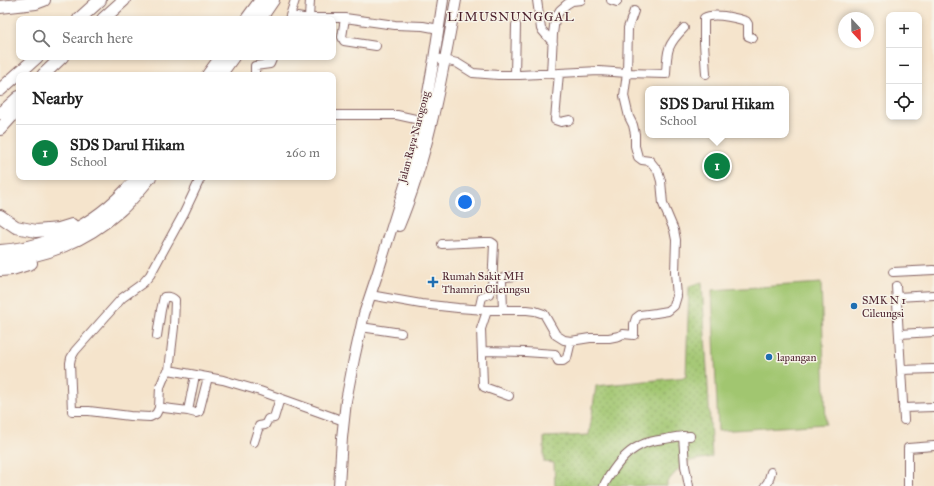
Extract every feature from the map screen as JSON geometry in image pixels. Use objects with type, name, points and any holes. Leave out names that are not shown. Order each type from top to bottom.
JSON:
[{"type":"highway","points":[[0,7],[36,3],[44,0]]},
{"type":"highway","points":[[82,16],[100,0]]},
{"type":"highway","points":[[249,16],[261,0]]},
{"type":"highway","points":[[262,16],[273,0]]},
{"type":"highway","points":[[106,16],[123,1]]},
{"type":"highway","points":[[110,16],[123,1]]},
{"type":"highway","points":[[20,72],[34,60]]},
{"type":"highway","points":[[46,72],[59,60]]},
{"type":"highway","points":[[57,72],[70,60]]},
{"type":"highway","points":[[210,72],[219,60]]},
{"type":"highway","points":[[222,72],[231,60]]},
{"type":"highway","points":[[0,90],[16,76]]},
{"type":"highway","points":[[0,113],[16,100]]},
{"type":"highway","points":[[0,129],[16,111]]},
{"type":"highway","points":[[0,251],[42,244],[67,234],[92,220],[113,204],[136,180]]},
{"type":"highway","points":[[0,270],[12,269],[41,260],[97,228],[119,211],[148,180]]},
{"type":"highway","points":[[0,216],[16,227],[36,230],[59,229],[79,222],[113,204]]},
{"type":"highway","points":[[0,260],[11,260],[44,253],[71,242]]},
{"type":"main road","name":"Jalan Raya Narogong","points":[[427,122],[434,59],[443,0]]},
{"type":"main road","name":"Jalan Raya Narogong","points":[[339,486],[346,400],[361,327],[411,166],[427,122],[445,60],[456,0]]},
{"type":"street","points":[[291,16],[295,0]]},
{"type":"street","points":[[306,16],[310,0]]},
{"type":"street","points":[[537,0],[541,29],[553,43]]},
{"type":"street","points":[[570,120],[561,122],[554,120],[555,73],[551,56],[555,19],[560,10],[567,4],[572,1],[581,0]]},
{"type":"street","points":[[370,295],[422,304],[482,310],[535,311],[544,314],[556,335],[564,340],[571,341],[590,338],[609,338],[623,334],[634,335],[634,324],[636,318],[640,315],[656,314],[668,311],[674,306],[677,296],[675,273],[676,240],[674,230],[663,204],[661,181],[658,171],[650,161],[638,158],[633,125],[629,117],[624,96],[627,73],[628,28],[634,11]]},
{"type":"street","points":[[706,74],[704,18],[706,16],[725,16],[746,21],[748,24],[748,36],[753,38]]},
{"type":"street","points":[[336,18],[345,18],[395,25],[423,26],[439,29]]},
{"type":"street","points":[[345,18],[342,37],[344,41],[376,46]]},
{"type":"street","points":[[515,75],[516,25]]},
{"type":"street","points":[[434,59],[457,63],[473,73],[498,75],[599,71],[666,74],[667,53],[670,45],[674,38],[684,28]]},
{"type":"street","points":[[255,72],[255,66],[270,64],[272,60]]},
{"type":"street","points":[[336,115],[397,115],[427,122]]},
{"type":"street","points":[[157,336],[164,297],[168,296],[175,300],[174,327],[169,370],[160,387],[159,408],[156,414],[150,417],[72,411],[71,358],[75,351],[122,298],[150,275],[184,213],[200,180]]},
{"type":"street","points":[[442,244],[493,243],[494,257],[492,288],[489,294],[482,297],[482,310],[486,314],[481,330],[483,385],[484,387],[509,396]]},
{"type":"street","points":[[893,272],[934,270]]},
{"type":"street","points":[[503,310],[503,278],[515,276]]},
{"type":"street","points":[[896,286],[904,420]]},
{"type":"street","points":[[897,297],[934,295]]},
{"type":"street","points":[[361,327],[401,333]]},
{"type":"street","points":[[899,334],[934,332]]},
{"type":"street","points":[[482,351],[555,354],[558,361],[563,361],[567,358],[571,341]]},
{"type":"street","points":[[901,370],[934,369]]},
{"type":"street","points":[[169,370],[223,380],[280,398],[344,421]]},
{"type":"street","points":[[188,411],[195,375]]},
{"type":"street","points":[[164,408],[196,413],[199,412],[208,377]]},
{"type":"street","points":[[254,442],[259,426],[266,424],[268,419],[274,418],[280,398]]},
{"type":"street","points":[[903,408],[934,407]]},
{"type":"street","points":[[604,486],[616,465],[641,444],[656,440],[686,436],[685,466],[688,486]]},
{"type":"street","points":[[908,486],[908,448],[934,446]]},
{"type":"street","points":[[766,486],[771,472]]},
{"type":"green space","points":[[702,282],[712,457],[685,462],[667,482],[667,486],[555,486],[554,463],[544,462],[544,437],[589,435],[596,386],[686,377],[689,286]]},
{"type":"green space","name":"lapangan","points":[[821,283],[826,424],[718,431],[712,290]]},
{"type":"place","name":"SDS Darul Hikam","points":[[717,166]]},
{"type":"place","name":"Rumah Sakit MH Thamrin Cileungsu","points":[[433,282]]},
{"type":"place","name":"SMK N 1 Cileungsi","points":[[854,306]]},
{"type":"place","name":"lapangan","points":[[769,357]]},
{"type":"district","name":"LIMUSNUNGGAL","points":[[511,17]]}]
